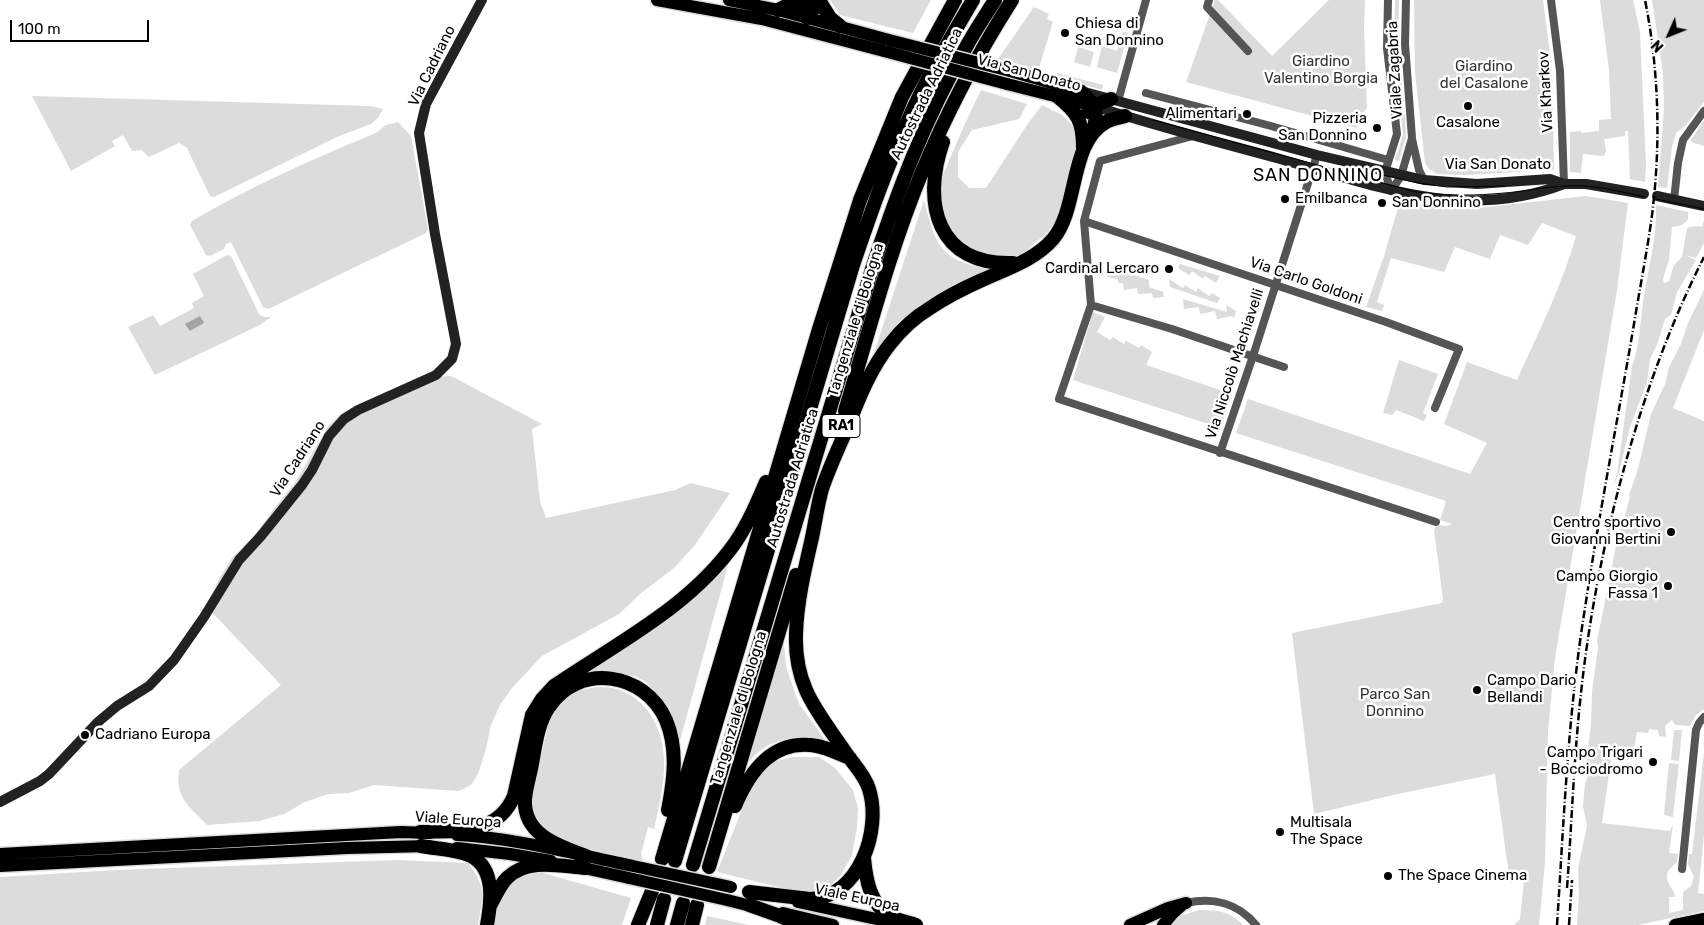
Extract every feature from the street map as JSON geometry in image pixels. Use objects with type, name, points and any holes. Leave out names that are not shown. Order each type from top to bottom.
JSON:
[{"type":"highway","points":[[778,10],[798,0]]},
{"type":"highway","points":[[805,0],[803,10],[806,24]]},
{"type":"highway","points":[[806,24],[818,0]]},
{"type":"highway","points":[[818,0],[830,18],[840,26]]},
{"type":"highway","points":[[902,97],[928,33],[944,0]]},
{"type":"highway","name":"Tangenziale di Bologna","points":[[665,859],[799,397],[860,200],[902,97],[956,0]]},
{"type":"highway","name":"Autostrada Adriatica","points":[[665,859],[853,265],[890,161],[932,71],[973,0]]},
{"type":"highway","name":"Autostrada Adriatica","points":[[693,865],[872,269],[891,213],[926,126],[965,49],[995,0]]},
{"type":"highway","name":"Tangenziale di Bologna","points":[[850,758],[822,748],[807,746],[786,749],[766,758],[746,782],[709,867],[884,279],[905,218],[940,129],[985,43],[1012,0]]},
{"type":"highway","points":[[985,43],[942,144],[935,169],[933,200],[938,219],[946,237],[960,250],[969,256],[987,262],[1019,263]]},
{"type":"highway","points":[[1080,91],[1094,106]]},
{"type":"highway","points":[[1057,96],[1076,114],[1087,132]]},
{"type":"highway","points":[[916,925],[892,917],[877,904],[868,884],[864,858],[872,815],[871,798],[866,780],[824,724],[809,698],[800,672],[796,651],[796,624],[801,586],[822,489],[865,385],[890,344],[916,318],[939,302],[1042,250],[1058,234],[1067,212],[1083,151],[1087,132],[1085,118],[1094,106],[1115,100]]},
{"type":"highway","points":[[1087,132],[1106,122],[1125,116]]},
{"type":"highway","points":[[421,839],[486,826],[505,811],[514,796],[532,716],[542,698],[554,686],[672,607],[717,566],[736,541],[757,503],[799,397]]},
{"type":"highway","points":[[586,862],[542,836],[529,819],[525,799],[540,728],[549,707],[562,693],[572,686],[592,679],[602,678],[611,678],[631,684],[648,694],[662,711],[668,728],[674,756],[674,780],[665,859]]},
{"type":"highway","points":[[421,839],[469,855],[475,859],[486,873],[489,882],[490,905],[487,925]]},
{"type":"highway","points":[[749,898],[820,899],[835,892],[847,883],[864,858]]},
{"type":"highway","points":[[490,905],[508,877],[524,867],[586,862]]},
{"type":"highway","points":[[640,925],[656,895],[657,925]]},
{"type":"highway","points":[[749,898],[800,925]]},
{"type":"highway","points":[[677,925],[694,905]]},
{"type":"highway","points":[[692,925],[694,905]]},
{"type":"highway","points":[[694,905],[698,925]]},
{"type":"main road","name":"Via San Donato","points":[[656,0],[706,4],[806,24],[1009,78],[1080,91],[1401,176],[1424,180],[1476,184],[1550,179],[1564,184]]},
{"type":"main road","name":"Via San Donato","points":[[729,0],[778,10],[806,24],[840,26],[886,46]]},
{"type":"main road","name":"Via Cadriano","points":[[0,802],[50,774],[98,722],[117,706],[149,686],[162,674],[204,617],[238,560],[261,536],[302,485],[312,470],[329,436],[344,419],[358,410],[436,375],[452,359],[456,344],[435,234],[419,133],[426,104],[479,2]]},
{"type":"main road","name":"Via San Donato","points":[[1009,78],[1057,96],[1391,191],[1437,199],[1481,200],[1518,197],[1564,184],[1586,184],[1644,194]]},
{"type":"main road","points":[[1657,196],[1704,206]]},
{"type":"main road","name":"Viale Europa","points":[[0,866],[338,848],[421,839]]},
{"type":"main road","name":"Viale Europa","points":[[0,854],[421,839],[493,851],[586,862],[749,898],[833,925]]},
{"type":"main road","name":"Viale Europa","points":[[749,898],[905,925]]},
{"type":"main road","points":[[1130,925],[1168,908],[1186,903]]},
{"type":"main road","points":[[1164,925],[1173,912],[1186,903]]},
{"type":"main road","points":[[1675,925],[1704,919]]},
{"type":"street","points":[[1115,100],[1146,0]]},
{"type":"street","points":[[1209,0],[1207,7],[1248,50]]},
{"type":"street","name":"Viale Zagabria","points":[[1385,172],[1396,134],[1387,48],[1388,0]]},
{"type":"street","name":"Viale Zagabria","points":[[1406,0],[1405,44],[1412,138],[1419,170],[1424,180]]},
{"type":"street","name":"Via Kharkov","points":[[1551,0],[1560,71],[1564,184]]},
{"type":"street","points":[[1146,93],[1271,126],[1388,160]]},
{"type":"street","points":[[1674,200],[1678,163],[1683,140],[1704,111]]},
{"type":"street","name":"Via Niccolò Machiavelli","points":[[1195,135],[1100,161],[1084,221],[1091,305],[1059,399],[1436,522]]},
{"type":"street","name":"Viale Zagabria","points":[[1401,176],[1412,138]]},
{"type":"street","name":"Via Niccolò Machiavelli","points":[[1220,453],[1317,155]]},
{"type":"street","points":[[1385,172],[1391,191]]},
{"type":"street","points":[[1391,191],[1401,176]]},
{"type":"street","name":"Via Carlo Goldoni","points":[[1084,221],[1459,349],[1435,408]]},
{"type":"street","points":[[1091,305],[1172,329],[1284,367]]},
{"type":"street","points":[[1682,870],[1696,730],[1704,717]]},
{"type":"street","points":[[1186,903],[1208,900],[1231,904],[1243,912],[1256,925]]},
{"type":"green space","points":[[830,0],[931,0],[913,33],[840,15]]},
{"type":"green space","name":"Giardino Valentino Borgia","points":[[1215,0],[1218,0],[1272,56],[1329,0],[1365,0],[1367,108],[1362,114],[1360,111],[1357,128],[1186,82]]},
{"type":"green space","points":[[1395,0],[1399,0],[1398,53],[1404,102],[1400,103],[1394,51]]},
{"type":"green space","name":"Giardino del Casalone","points":[[1414,0],[1543,0],[1552,70],[1554,170],[1464,175],[1437,174],[1429,169],[1425,163],[1415,73]]},
{"type":"green space","points":[[1600,0],[1633,0],[1640,32],[1646,165],[1645,182],[1630,179],[1628,131],[1625,131],[1625,136],[1604,139],[1606,151],[1604,156],[1583,154],[1581,173],[1570,172],[1570,132],[1599,131],[1599,120],[1611,119],[1609,70]]},
{"type":"green space","points":[[1652,0],[1704,0],[1704,102],[1686,125],[1676,133],[1672,147],[1667,188],[1658,187],[1664,109],[1663,73]]},
{"type":"green space","points":[[1034,7],[1049,14],[1047,19],[1053,22],[1038,71],[998,59]]},
{"type":"green space","points":[[1123,31],[1128,33],[1117,73],[1097,67],[1102,46],[1117,51]]},
{"type":"green space","points":[[1078,47],[1094,52],[1090,67],[1074,62]]},
{"type":"green space","points":[[1057,73],[1103,85],[1102,90],[1056,77]]},
{"type":"green space","points":[[981,90],[1027,104],[1019,119],[972,130],[958,152],[958,177],[969,188],[986,188],[1042,105],[1062,115],[1073,126],[1076,146],[1060,214],[1048,232],[1021,255],[997,259],[972,253],[954,240],[941,214],[939,184]]},
{"type":"green space","points":[[32,96],[370,106],[383,109],[378,118],[371,124],[339,136],[214,197],[210,196],[187,148],[179,143],[149,157],[142,150],[132,151],[123,135],[112,141],[115,146],[71,171]]},
{"type":"green space","points":[[1401,114],[1405,114],[1406,137],[1399,161],[1395,160],[1403,135]]},
{"type":"green space","points":[[1704,120],[1704,146],[1691,142],[1691,140]]},
{"type":"green space","points":[[398,122],[411,136],[428,229],[426,233],[268,309],[263,307],[231,242],[226,244],[224,249],[210,256],[206,255],[190,225],[192,221],[260,185],[376,133],[386,125]]},
{"type":"green space","name":"Parco San Donnino","points":[[1586,196],[1628,203],[1617,290],[1555,658],[1548,731],[1545,862],[1539,925],[1514,925],[1520,919],[1524,880],[1510,883],[1495,774],[1393,795],[1314,814],[1292,633],[1442,603],[1434,530],[1437,525],[1447,526],[1452,524],[1440,520],[1446,501],[1236,433],[1248,399],[1470,474],[1487,443],[1444,424],[1467,362],[1517,380],[1557,291],[1576,236],[1542,223],[1528,245],[1500,235],[1490,259],[1455,247],[1444,272],[1391,258],[1377,302],[1384,305],[1382,311],[1366,307],[1384,256],[1399,204],[1405,204],[1406,207],[1412,208],[1414,203],[1426,206],[1469,209]]},
{"type":"green space","points":[[924,200],[932,229],[943,249],[950,256],[960,261],[990,269],[944,290],[905,318],[874,353]]},
{"type":"green space","points":[[1656,205],[1688,212],[1688,220],[1682,225],[1672,227],[1669,259],[1663,279],[1664,283],[1669,281],[1674,265],[1682,257],[1687,228],[1702,227],[1704,220],[1704,243],[1696,258],[1685,255],[1696,260],[1677,292],[1671,315],[1665,319],[1658,342],[1650,359],[1647,382],[1630,427],[1619,473],[1613,486],[1617,474],[1632,366],[1639,338],[1643,299],[1653,248]]},
{"type":"green space","points":[[227,255],[231,256],[259,314],[264,317],[271,317],[260,325],[155,375],[128,327],[153,315],[160,326],[194,308],[192,303],[204,296],[193,274]]},
{"type":"green space","points":[[1180,264],[1220,276],[1216,283],[1205,276],[1203,279],[1192,271],[1189,275],[1178,268]]},
{"type":"green space","points":[[1108,266],[1149,280],[1149,287],[1163,292],[1164,297],[1153,298],[1152,293],[1138,294],[1137,288],[1124,290],[1123,283],[1118,283],[1118,279],[1107,277]]},
{"type":"green space","points":[[1169,279],[1183,288],[1185,285],[1196,292],[1198,288],[1209,296],[1212,293],[1220,298],[1217,303],[1170,287]]},
{"type":"green space","points":[[1704,290],[1704,330],[1673,408],[1704,421],[1704,709],[1696,715],[1690,726],[1675,725],[1672,720],[1665,726],[1666,737],[1659,736],[1658,730],[1649,729],[1648,733],[1637,732],[1633,754],[1612,753],[1602,823],[1670,831],[1673,824],[1669,853],[1678,854],[1677,862],[1667,874],[1675,897],[1669,897],[1669,913],[1683,910],[1683,892],[1691,886],[1694,877],[1688,864],[1689,854],[1692,854],[1704,752],[1704,835],[1698,893],[1704,894],[1704,911],[1638,925],[1577,925],[1578,868],[1587,826],[1583,806],[1587,779],[1586,765],[1598,647],[1597,641],[1616,546],[1629,495],[1638,469],[1651,414],[1665,384],[1669,367]]},
{"type":"green space","points":[[1183,299],[1227,312],[1226,305],[1236,311],[1234,318],[1232,316],[1217,319],[1215,311],[1200,314],[1199,307],[1184,309]]},
{"type":"green space","points":[[1093,312],[1105,317],[1097,332],[1110,340],[1113,337],[1124,344],[1126,341],[1139,348],[1141,345],[1152,352],[1146,365],[1232,394],[1221,428],[1073,380]]},
{"type":"green space","points":[[1399,360],[1438,374],[1423,413],[1427,415],[1424,421],[1396,410],[1392,415],[1383,413]]},
{"type":"green space","points":[[451,376],[542,424],[532,429],[540,501],[546,518],[675,490],[691,483],[730,493],[695,545],[674,568],[640,594],[619,614],[542,656],[512,688],[500,705],[491,725],[478,774],[471,785],[459,791],[374,785],[349,793],[328,794],[305,802],[284,814],[260,821],[207,825],[189,807],[181,795],[178,780],[179,770],[281,685],[206,606],[220,577],[232,558],[254,536],[294,484],[329,425],[343,412],[430,377]]},
{"type":"green space","points":[[730,558],[678,748],[670,710],[646,682],[635,676],[589,672],[676,612],[711,582]]},
{"type":"green space","points":[[783,633],[786,667],[799,704],[828,744],[801,740],[775,742],[758,753],[744,768]]},
{"type":"green space","points":[[609,687],[632,696],[642,704],[659,732],[664,764],[661,797],[654,829],[648,827],[641,854],[643,861],[568,844],[549,833],[536,817],[531,802],[550,717],[560,701],[577,691]]},
{"type":"green space","points":[[1674,730],[1682,730],[1679,761],[1671,760]]},
{"type":"green space","points":[[792,757],[819,757],[834,767],[853,790],[858,808],[852,855],[841,875],[828,888],[807,894],[717,872],[753,782],[772,762]]},
{"type":"green space","points":[[1669,763],[1679,764],[1673,817],[1664,815]]},
{"type":"green space","points":[[398,860],[468,863],[478,879],[482,892],[478,925],[0,925],[0,877],[116,870]]},
{"type":"green space","points":[[524,872],[543,873],[631,898],[622,925],[493,925],[502,895]]},
{"type":"green space","points":[[1199,910],[1211,910],[1228,914],[1243,925],[1170,925],[1180,916]]},
{"type":"green space","points":[[707,916],[749,925],[705,925]]},
{"type":"shaded area","points":[[200,316],[204,323],[190,331],[185,324]]},
{"type":"tram line","points":[[1153,120],[1416,192],[1483,195],[1556,187],[1585,186],[1605,188],[1644,197]]},
{"type":"tram line","points":[[1365,171],[1418,183],[1447,187],[1505,186]]},
{"type":"tram line","points":[[1656,199],[1704,209]]},
{"type":"railway","points":[[1557,925],[1567,766],[1579,647],[1596,538],[1648,244],[1655,188],[1657,161],[1656,80],[1645,0]]},
{"type":"railway","points":[[1567,888],[1582,684],[1589,630],[1611,520],[1641,410],[1660,357],[1704,257]]},
{"type":"railway","points":[[1569,925],[1572,880]]},
{"type":"place","name":"Chiesa di San Donnino","points":[[1065,33]]},
{"type":"place","name":"Casalone","points":[[1468,106]]},
{"type":"place","name":"Alimentari","points":[[1247,114]]},
{"type":"place","name":"Pizzeria San Donnino","points":[[1377,128]]},
{"type":"place","name":"Emilbanca","points":[[1285,199]]},
{"type":"place","name":"San Donnino","points":[[1382,203]]},
{"type":"place","name":"Cardinal Lercaro","points":[[1169,269]]},
{"type":"place","name":"Centro sportivo Giovanni Bertini","points":[[1671,532]]},
{"type":"place","name":"Campo Giorgio Fassa 1","points":[[1668,586]]},
{"type":"place","name":"Campo Dario Bellandi","points":[[1477,690]]},
{"type":"place","name":"Cadriano Europa","points":[[85,735]]},
{"type":"place","name":"Campo Trigari - Bocciodromo","points":[[1653,762]]},
{"type":"place","name":"Multisala The Space","points":[[1280,832]]},
{"type":"place","name":"The Space Cinema","points":[[1388,876]]},
{"type":"district","name":"SAN DONNINO","points":[[1318,176]]}]
